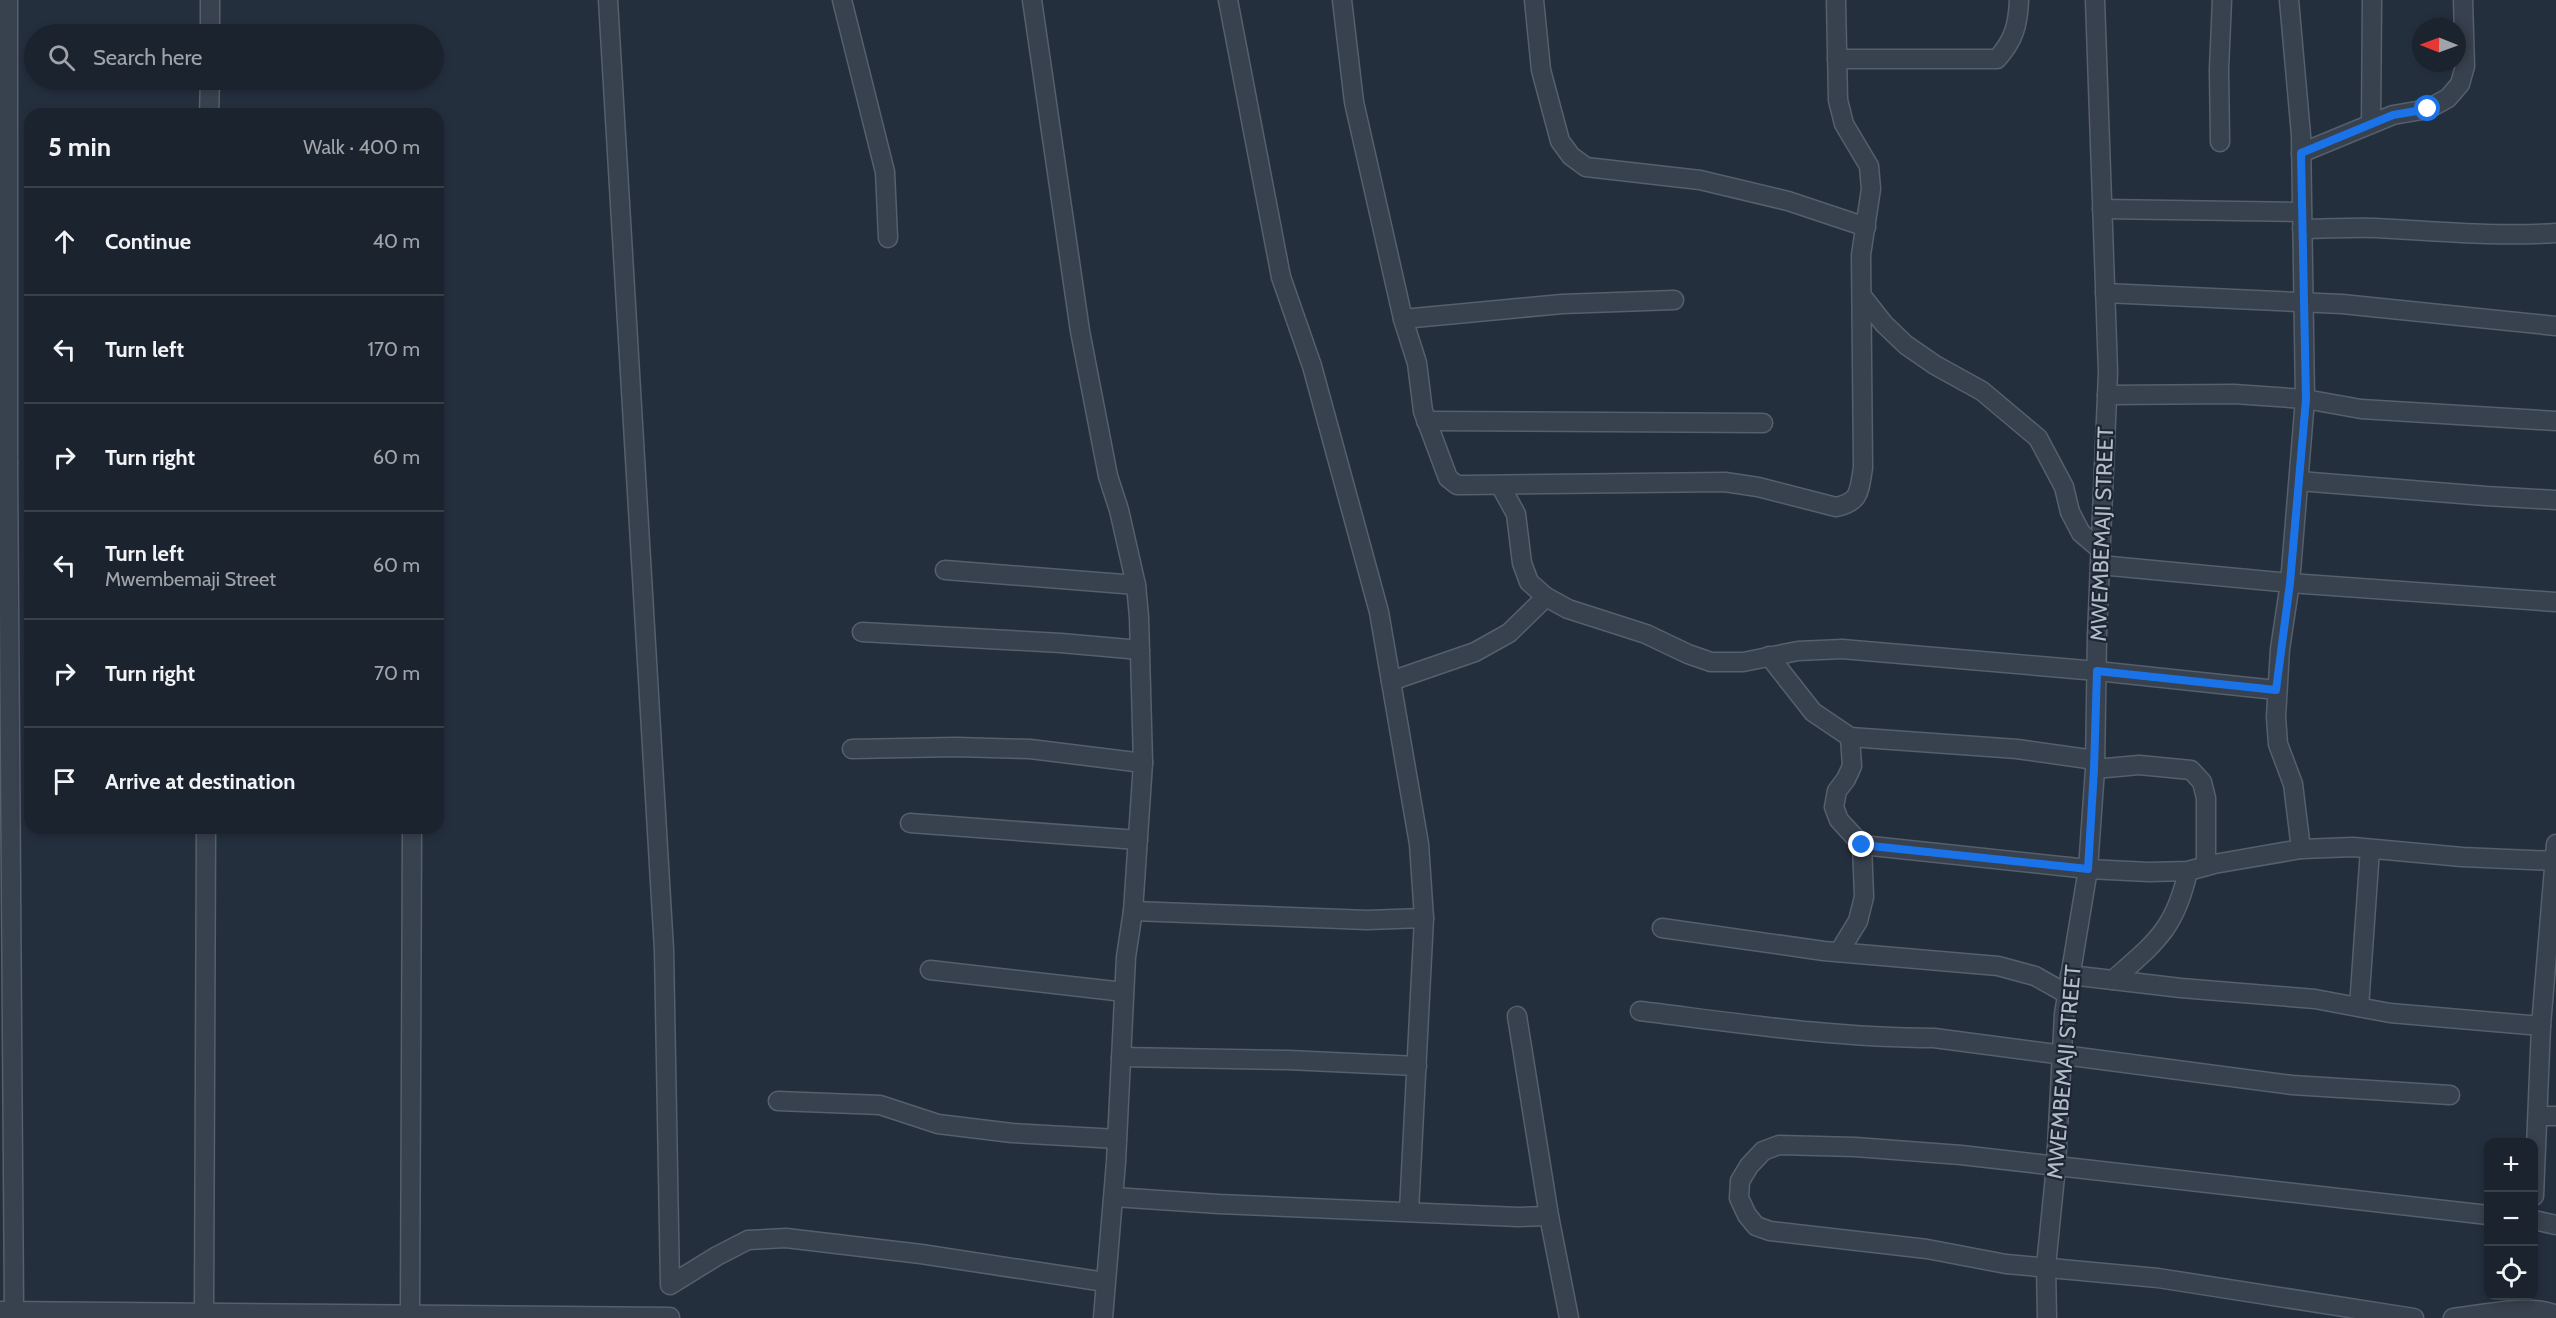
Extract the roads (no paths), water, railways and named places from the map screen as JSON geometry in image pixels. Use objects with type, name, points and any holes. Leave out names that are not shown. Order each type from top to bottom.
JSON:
[{"type":"street","points":[[9,0],[4,463],[7,1311],[670,1318],[664,950],[608,0]]},
{"type":"street","points":[[210,0],[210,24]]},
{"type":"street","points":[[842,0],[885,172],[888,238]]},
{"type":"street","points":[[1032,0],[1071,274],[1090,387],[1108,476],[1119,510],[1136,585],[1140,650],[1143,762],[1133,911],[1124,992],[1114,1197],[1103,1318]]},
{"type":"street","points":[[1228,0],[1281,277],[1311,366],[1379,612],[1419,844],[1424,918],[1409,1211]]},
{"type":"street","points":[[1342,0],[1354,102],[1403,319],[1417,363],[1426,421],[1448,478],[1461,485],[1725,482],[1758,487],[1836,507],[1849,504],[1858,494],[1863,468],[1861,255],[1871,189],[1869,166],[1844,124],[1838,100],[1836,0]]},
{"type":"street","points":[[1534,0],[1541,70],[1560,141],[1571,156],[1586,167],[1700,180],[1788,201],[1866,227]]},
{"type":"street","points":[[1837,59],[1998,59],[2010,45],[2018,17],[2019,0]]},
{"type":"street","name":"MWEMBEMAJI STREET","points":[[2047,1318],[2046,1266],[2056,1166],[2067,994],[2088,869],[2095,765],[2107,395],[2095,0]]},
{"type":"street","points":[[2220,142],[2219,69],[2222,0]]},
{"type":"street","points":[[2289,0],[2301,153],[2306,399],[2290,583],[2276,690],[2278,744],[2293,784],[2301,849]]},
{"type":"street","points":[[2371,124],[2372,0]]},
{"type":"street","points":[[2301,153],[2393,115],[2428,109],[2448,98],[2460,84],[2464,66],[2463,0]]},
{"type":"street","points":[[209,108],[210,90]]},
{"type":"street","points":[[2102,209],[2302,220],[2441,234],[2519,236],[2556,233]]},
{"type":"street","points":[[2105,292],[2342,304],[2556,326]]},
{"type":"street","points":[[1862,296],[1884,324],[1906,345],[1935,365],[1982,391],[2038,438],[2064,487],[2070,512],[2081,533],[2100,557],[2290,583],[2556,602]]},
{"type":"street","points":[[1403,319],[1562,304],[1674,300]]},
{"type":"street","points":[[2107,395],[2234,394],[2306,399],[2361,409],[2556,421]]},
{"type":"street","points":[[1426,421],[1763,423]]},
{"type":"street","points":[[2299,481],[2556,500]]},
{"type":"street","points":[[1500,485],[1516,514],[1522,562],[1529,582],[1546,597],[1568,609],[1646,634],[1711,662],[1743,662],[1798,651],[1842,649],[2097,671],[2276,690]]},
{"type":"street","points":[[945,570],[1136,585]]},
{"type":"street","points":[[1391,681],[1475,652],[1509,633],[1546,597]]},
{"type":"street","points":[[862,633],[1061,643],[1140,650]]},
{"type":"street","points":[[1769,656],[1813,712],[1850,737],[2017,749],[2095,765],[2139,765],[2191,770],[2202,782],[2206,798],[2206,866]]},
{"type":"street","points":[[1839,952],[1858,921],[1864,897],[1862,845],[1839,820],[1834,807],[1837,791],[1846,780],[1852,766],[1850,737]]},
{"type":"street","points":[[852,749],[956,747],[1030,749],[1143,762]]},
{"type":"street","points":[[910,823],[1138,840]]},
{"type":"street","points":[[204,1312],[206,834]]},
{"type":"street","points":[[410,1314],[412,834]]},
{"type":"street","points":[[2535,1192],[2547,1116],[2541,1026],[2552,955],[2556,844]]},
{"type":"street","points":[[1862,845],[2088,869],[2149,872],[2188,871],[2301,849],[2353,847],[2556,861]]},
{"type":"street","points":[[2359,1007],[2370,849]]},
{"type":"street","points":[[2114,980],[2169,926],[2183,895],[2188,871]]},
{"type":"street","points":[[1133,911],[1368,920],[1424,918]]},
{"type":"street","points":[[1662,928],[1839,952],[1998,966],[2035,976],[2067,994]]},
{"type":"street","points":[[930,970],[1124,992]]},
{"type":"street","points":[[2070,975],[2316,999],[2390,1012],[2541,1026]]},
{"type":"street","points":[[1640,1011],[1878,1038],[1934,1038],[2292,1085],[2450,1095]]},
{"type":"street","points":[[1517,1016],[1549,1216],[1569,1318]]},
{"type":"street","points":[[1121,1058],[1288,1060],[1417,1066]]},
{"type":"street","points":[[778,1101],[880,1106],[938,1124],[1012,1133],[1117,1139]]},
{"type":"street","points":[[2414,1318],[2158,1278],[2006,1264],[1927,1249],[1770,1231],[1756,1226],[1747,1215],[1739,1198],[1740,1181],[1749,1166],[1763,1151],[1779,1145],[1856,1147],[2056,1166],[2484,1215]]},
{"type":"street","points":[[1114,1197],[1219,1204],[1518,1217],[1549,1216]]},
{"type":"street","points":[[2538,1221],[2556,1225]]},
{"type":"street","points":[[670,1285],[748,1240],[786,1238],[921,1254],[1105,1282]]},
{"type":"street","points":[[2453,1318],[2513,1311],[2534,1311],[2556,1315]]}]
